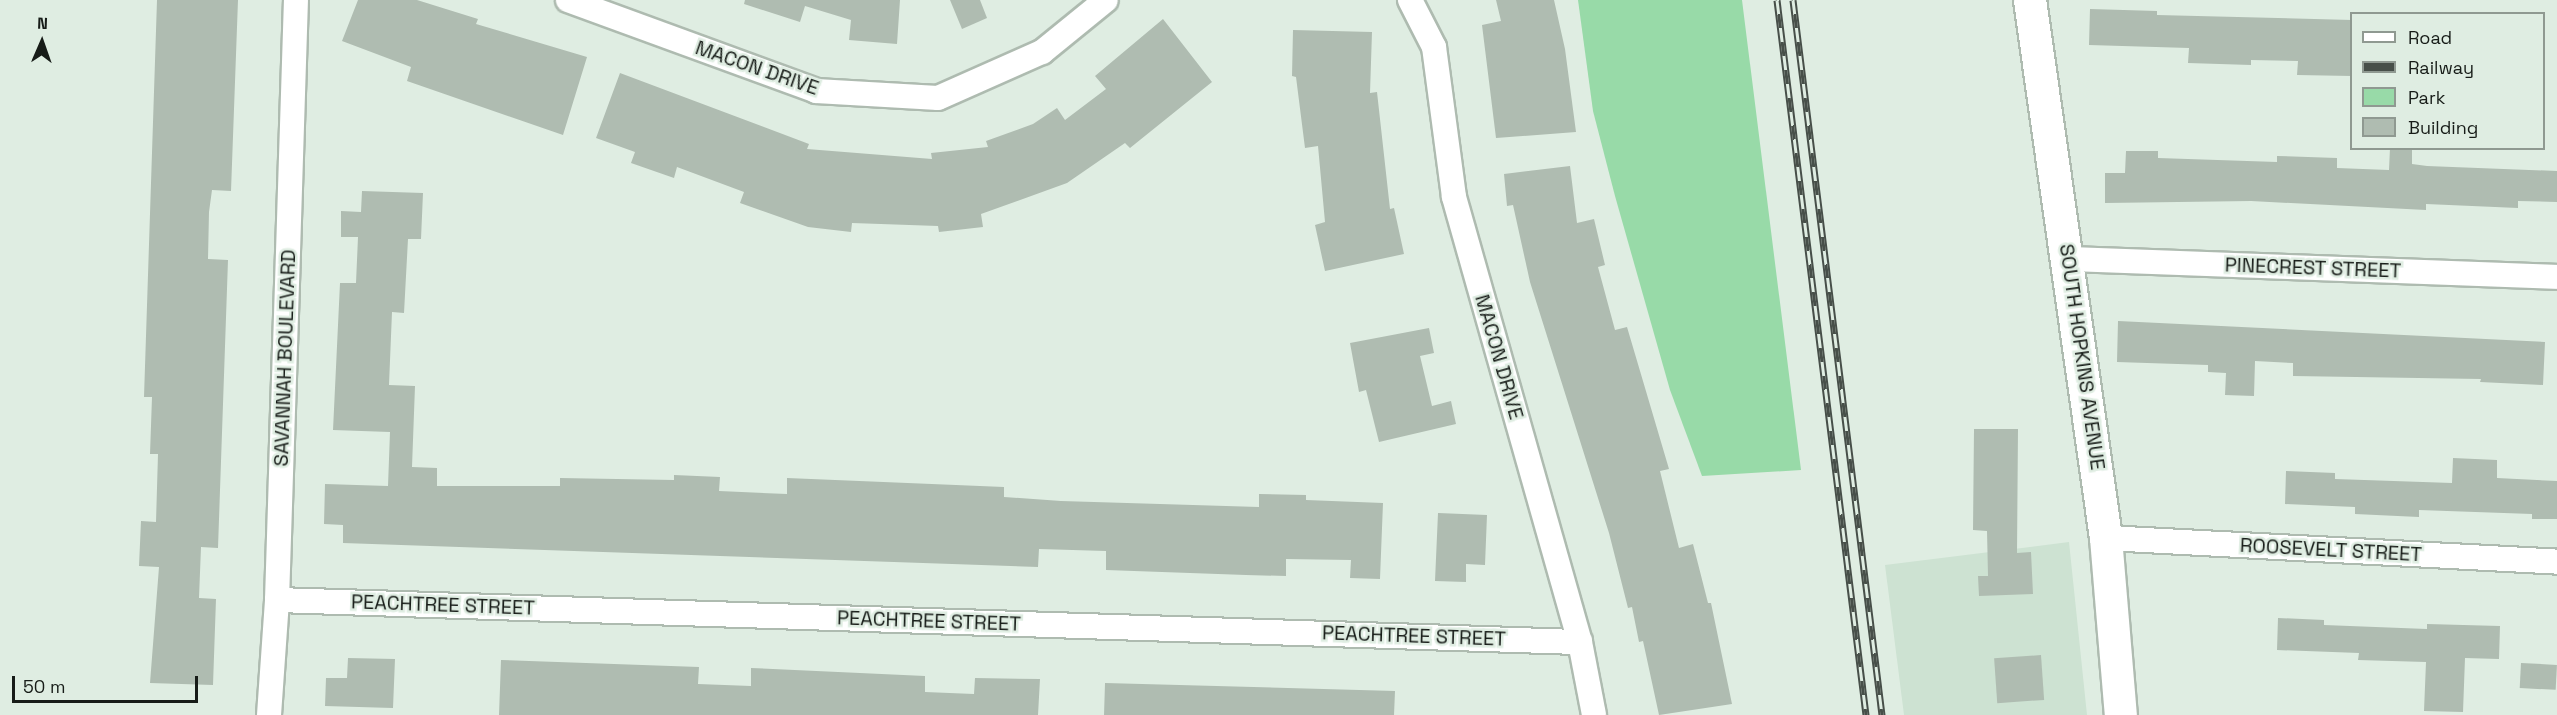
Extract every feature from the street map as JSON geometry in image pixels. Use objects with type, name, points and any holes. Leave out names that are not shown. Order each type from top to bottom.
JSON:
[{"type":"street","name":"SAVANNAH BOULEVARD","points":[[270,715],[277,600],[296,0]]},
{"type":"street","name":"MACON DRIVE","points":[[568,0],[816,91],[938,98],[1042,52],[1106,0]]},
{"type":"street","name":"MACON DRIVE","points":[[1410,0],[1434,47],[1454,197],[1580,642],[1594,715]]},
{"type":"street","name":"SOUTH HOPKINS AVENUE","points":[[2030,0],[2069,258],[2106,538],[2121,715]]},
{"type":"street","name":"PINECREST STREET","points":[[2069,258],[2557,277]]},
{"type":"street","name":"ROOSEVELT STREET","points":[[2106,538],[2557,562]]},
{"type":"street","name":"PEACHTREE STREET","points":[[277,600],[1580,642]]},
{"type":"shaded area","points":[[2069,542],[2087,715],[1904,715],[1885,565]]},
{"type":"green space","points":[[1578,0],[1742,0],[1801,470],[1702,476],[1670,390],[1615,196],[1593,111]]},
{"type":"building","points":[[157,0],[238,0],[231,191],[212,190],[209,212],[208,259],[228,260],[218,548],[201,547],[199,598],[216,599],[213,685],[150,683],[159,567],[139,566],[141,521],[156,522],[158,454],[150,454],[152,397],[144,397]]},
{"type":"building","points":[[358,0],[417,0],[478,19],[476,24],[587,57],[563,135],[407,81],[411,67],[342,41]]},
{"type":"building","points":[[745,0],[900,0],[897,44],[849,40],[851,20],[805,6],[800,22],[744,4]]},
{"type":"building","points":[[950,0],[980,0],[987,18],[962,29]]},
{"type":"building","points":[[1496,0],[1554,0],[1565,49],[1576,132],[1496,138],[1482,25],[1501,21]]},
{"type":"building","points":[[2090,9],[2157,11],[2157,15],[2350,20],[2350,76],[2297,75],[2298,61],[2251,60],[2251,65],[2188,63],[2189,48],[2089,45]]},
{"type":"building","points":[[1163,19],[1212,82],[1130,148],[1125,143],[1067,183],[981,214],[983,227],[939,232],[938,226],[852,223],[851,232],[808,227],[740,203],[744,192],[677,167],[674,178],[631,163],[635,152],[596,138],[620,73],[809,144],[807,149],[932,159],[931,153],[988,147],[986,141],[1033,124],[1057,108],[1065,120],[1106,89],[1095,76]]},
{"type":"building","points":[[1293,30],[1372,32],[1370,93],[1377,92],[1390,209],[1394,208],[1404,254],[1325,271],[1315,225],[1325,222],[1318,146],[1305,148],[1296,77],[1292,76]]},
{"type":"building","points":[[2390,150],[2412,150],[2412,164],[2557,171],[2557,202],[2518,201],[2518,208],[2426,204],[2426,210],[2251,201],[2105,203],[2105,173],[2125,173],[2126,151],[2158,151],[2158,158],[2277,162],[2277,156],[2337,158],[2337,168],[2389,170]]},
{"type":"building","points":[[1570,166],[1577,223],[1594,219],[1605,265],[1598,267],[1615,330],[1627,327],[1669,469],[1660,471],[1679,548],[1693,544],[1708,603],[1711,603],[1732,704],[1659,715],[1643,641],[1639,642],[1632,607],[1628,608],[1609,533],[1530,282],[1513,205],[1507,206],[1504,174]]},
{"type":"building","points":[[362,191],[423,193],[421,239],[408,239],[404,313],[392,312],[389,385],[415,386],[412,467],[437,468],[437,486],[560,486],[560,478],[674,480],[674,475],[720,477],[719,491],[787,494],[787,478],[1004,487],[1004,497],[1061,501],[1259,507],[1259,494],[1306,495],[1306,500],[1383,503],[1380,579],[1350,578],[1351,560],[1286,559],[1286,576],[1106,570],[1106,551],[1039,549],[1038,567],[343,543],[343,525],[324,524],[325,484],[388,486],[390,432],[333,430],[340,283],[356,283],[358,237],[341,237],[341,211],[361,212]]},
{"type":"building","points":[[2118,321],[2545,342],[2543,385],[2480,382],[2481,379],[2293,376],[2293,363],[2255,361],[2254,396],[2225,395],[2226,373],[2208,372],[2208,365],[2117,362]]},
{"type":"building","points":[[1429,328],[1434,353],[1420,356],[1432,406],[1451,401],[1456,424],[1379,442],[1366,390],[1359,392],[1350,343]]},
{"type":"building","points":[[1974,429],[2018,429],[2017,553],[2031,552],[2033,594],[1979,596],[1978,576],[1988,576],[1987,531],[1973,530]]},
{"type":"building","points":[[2453,458],[2497,460],[2497,478],[2557,481],[2557,519],[2532,519],[2532,514],[2419,510],[2419,517],[2355,514],[2355,507],[2285,504],[2286,471],[2335,473],[2335,479],[2452,483]]},
{"type":"building","points":[[1438,513],[1487,515],[1485,565],[1466,564],[1466,582],[1435,581]]},
{"type":"building","points":[[2278,618],[2324,620],[2324,625],[2427,629],[2427,624],[2500,626],[2499,659],[2465,658],[2463,712],[2424,711],[2426,662],[2358,660],[2359,653],[2277,650]]},
{"type":"building","points":[[2041,655],[2044,700],[1997,703],[1994,658]]},
{"type":"building","points":[[348,658],[395,659],[393,708],[325,706],[326,678],[347,678]]},
{"type":"building","points":[[501,660],[699,667],[698,684],[751,686],[751,668],[925,676],[925,692],[974,694],[975,678],[1040,679],[1038,715],[499,715]]},
{"type":"building","points":[[2521,663],[2557,665],[2556,690],[2520,688]]},
{"type":"building","points":[[1105,683],[1395,691],[1394,715],[1104,715]]},
{"type":"railway","points":[[1777,0],[1866,715]]},
{"type":"railway","points":[[1793,0],[1882,715]]}]
